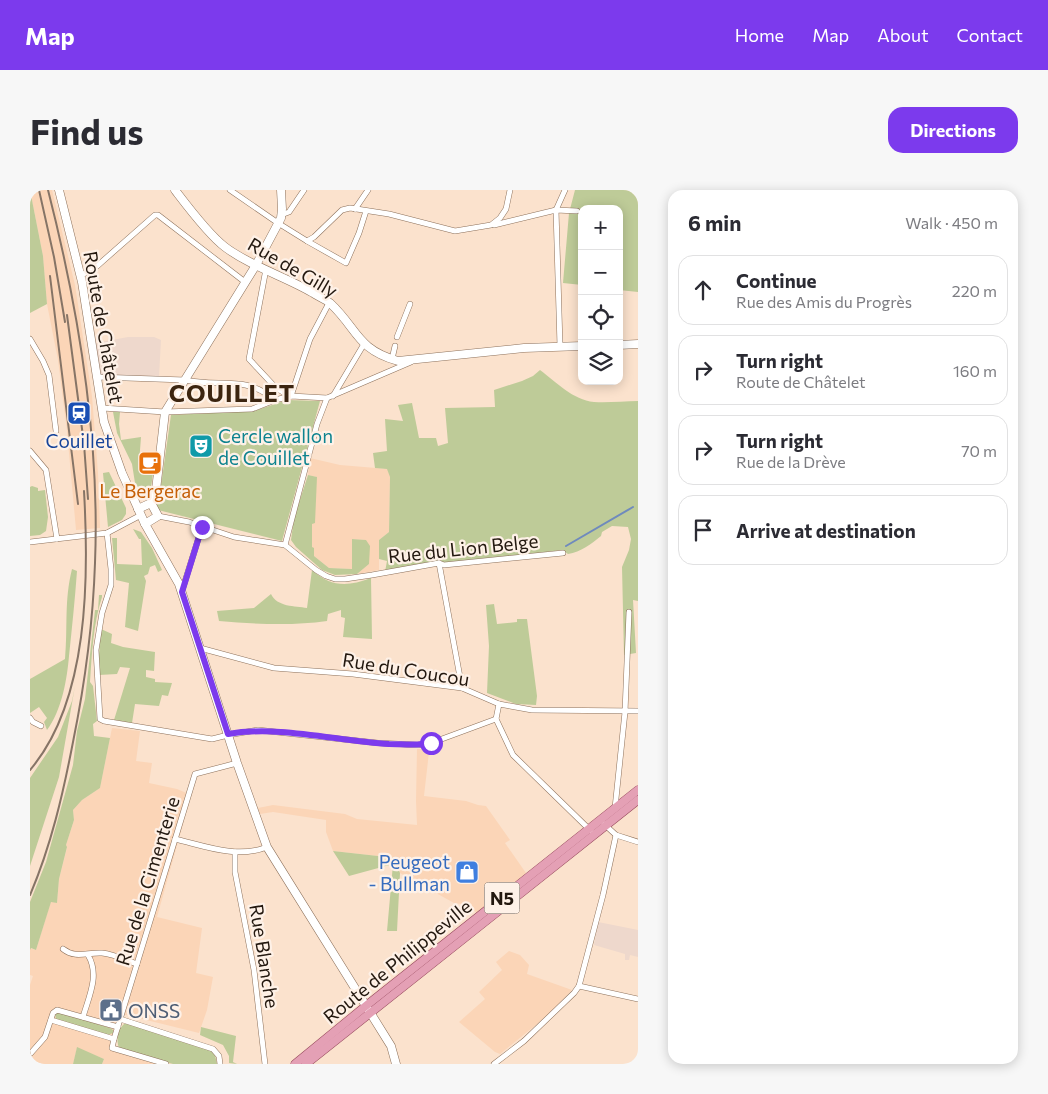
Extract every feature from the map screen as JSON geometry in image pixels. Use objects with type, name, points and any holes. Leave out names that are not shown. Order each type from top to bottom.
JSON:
[{"type":"main road","name":"Route de Châtelet","points":[[59,190],[80,276],[102,408],[122,474],[145,524],[179,584],[237,763],[267,847],[367,1005],[391,1046],[396,1064]]},
{"type":"main road","name":"Rue de Gilly","points":[[175,190],[225,247],[256,265],[298,284],[329,303],[369,349],[392,359],[398,361],[524,348],[578,346]]},
{"type":"main road","points":[[139,512],[151,503],[156,490],[166,412],[256,265],[278,223],[281,215],[282,190]]},
{"type":"main road","points":[[623,344],[638,344]]},
{"type":"main road","points":[[145,524],[158,516],[151,503]]},
{"type":"main road","name":"Route de Philippeville","points":[[603,822],[638,790]]},
{"type":"main road","name":"Route de Philippeville","points":[[295,1064],[367,1005],[591,831],[638,800]]},
{"type":"main road","name":"Route de Philippeville","points":[[306,1064],[371,1013],[591,831]]},
{"type":"street","points":[[230,190],[278,223],[346,263],[366,211]]},
{"type":"street","points":[[281,215],[289,212],[304,190]]},
{"type":"street","points":[[355,209],[368,190]]},
{"type":"street","points":[[491,225],[500,218],[506,209],[510,190]]},
{"type":"street","points":[[560,346],[556,210],[565,190]]},
{"type":"street","points":[[307,241],[314,237],[342,210],[355,209],[389,214],[455,231],[556,210],[577,211]]},
{"type":"street","points":[[80,276],[96,266],[155,215],[158,215],[245,282]]},
{"type":"street","points":[[266,269],[249,360],[276,388],[290,396]]},
{"type":"street","points":[[290,396],[310,339],[329,303]]},
{"type":"street","points":[[397,337],[410,304]]},
{"type":"street","points":[[30,339],[49,375],[56,431]]},
{"type":"street","points":[[285,545],[317,424],[330,397],[364,344]]},
{"type":"street","points":[[392,359],[395,346]]},
{"type":"street","points":[[102,408],[166,412],[252,409],[290,396],[330,397],[418,359]]},
{"type":"street","points":[[97,377],[247,384],[267,393],[276,400]]},
{"type":"street","points":[[30,452],[46,470],[57,539]]},
{"type":"street","points":[[30,542],[107,534],[139,512]]},
{"type":"street","name":"Rue du Lion Belge","points":[[158,516],[234,537],[285,545],[316,570],[335,579],[372,575],[439,563],[444,565],[562,553]]},
{"type":"street","points":[[182,592],[202,527]]},
{"type":"street","points":[[107,534],[112,570],[111,585],[102,613],[96,650],[100,719],[104,721],[212,739],[228,734],[258,730],[378,743],[418,745],[431,743],[496,719]]},
{"type":"street","points":[[439,563],[462,688]]},
{"type":"street","points":[[615,809],[625,712],[629,612]]},
{"type":"street","name":"Rue du Coucou","points":[[200,648],[274,668],[354,674],[462,688],[499,704],[532,710],[638,711]]},
{"type":"street","points":[[499,704],[496,719],[513,755],[591,831]]},
{"type":"street","points":[[30,718],[41,726]]},
{"type":"street","name":"Rue de la Cimenterie","points":[[114,1039],[195,774],[237,763]]},
{"type":"street","points":[[603,822],[616,835],[638,842]]},
{"type":"street","points":[[494,1064],[524,1041],[579,986],[601,904],[616,835]]},
{"type":"street","points":[[175,839],[235,852],[256,852],[267,847]]},
{"type":"street","name":"Rue Blanche","points":[[235,852],[235,872],[254,970],[265,1064]]},
{"type":"street","points":[[63,949],[68,953],[78,955],[102,953],[137,964]]},
{"type":"street","points":[[83,1017],[94,978],[93,963],[88,955]]},
{"type":"street","points":[[579,986],[638,999]]},
{"type":"street","points":[[30,1054],[45,1037],[53,1013],[57,1010],[118,1027]]},
{"type":"street","points":[[120,1019],[213,1049],[219,1056],[220,1064]]},
{"type":"street","points":[[51,1020],[114,1039],[112,1048],[166,1064]]},
{"type":"shaded area","points":[[30,190],[52,190],[75,285],[92,396],[100,528],[76,530],[58,360],[47,304],[43,256]]},
{"type":"shaded area","points":[[128,337],[154,337],[161,340],[159,377],[102,378],[99,374],[94,350],[96,343]]},
{"type":"shaded area","points":[[310,458],[340,465],[388,469],[390,477],[389,532],[379,540],[379,570],[357,574],[369,564],[365,540],[353,539],[352,569],[329,568],[314,556],[312,524],[316,477],[308,475]]},
{"type":"shaded area","points":[[112,728],[140,731],[136,761],[152,763],[149,783],[177,789],[189,794],[183,824],[157,917],[202,928],[196,973],[213,977],[207,1010],[199,1033],[122,1014],[109,1050],[119,1047],[172,1064],[102,1064],[104,1059],[77,1048],[73,1064],[30,1064],[30,985],[33,976],[30,975],[30,948],[36,950],[51,901],[57,903],[59,879],[67,848],[66,845],[74,820],[73,810],[82,800],[100,788]]},
{"type":"shaded area","points":[[417,749],[429,749],[424,796],[466,801],[486,806],[510,840],[505,843],[526,873],[477,914],[470,905],[454,903],[400,873],[396,858],[333,851],[326,832],[326,820],[273,812],[260,814],[258,808],[273,805],[345,814],[357,819],[417,825]]},
{"type":"shaded area","points":[[598,922],[638,930],[638,957],[630,955],[629,960],[625,960],[625,954],[594,945]]},
{"type":"shaded area","points":[[509,951],[520,955],[529,965],[527,974],[572,990],[547,1016],[500,1054],[459,1022],[485,999],[479,992],[502,970],[496,962]]},
{"type":"green space","points":[[30,190],[43,256],[47,304],[30,313]]},
{"type":"green space","points":[[575,190],[638,190],[638,292],[623,290],[623,205],[578,205],[578,285],[563,283],[569,213]]},
{"type":"green space","points":[[540,370],[565,390],[586,401],[638,401],[638,601],[633,600],[636,653],[624,655],[622,567],[631,539],[628,527],[612,526],[602,532],[601,536],[586,547],[568,554],[562,550],[473,561],[418,565],[385,572],[387,561],[379,559],[379,540],[389,532],[390,477],[387,469],[375,468],[373,453],[387,451],[385,419],[403,421],[398,405],[412,403],[419,438],[436,438],[438,446],[448,443],[445,408],[495,407],[494,390],[522,381]]},
{"type":"green space","points":[[287,400],[320,401],[282,541],[158,510],[154,503],[161,485],[171,415],[254,411]]},
{"type":"green space","points":[[113,412],[120,412],[121,440],[141,437],[139,464],[154,466],[150,495],[144,496],[135,483],[132,464],[117,433]]},
{"type":"green space","points":[[109,472],[126,508],[126,514],[122,520],[108,527],[103,473]]},
{"type":"green space","points":[[308,475],[317,477],[315,523],[312,524],[314,556],[329,568],[352,569],[352,539],[366,540],[370,546],[369,564],[357,574],[335,575],[322,570],[296,547],[291,540],[294,518]]},
{"type":"green space","points":[[30,487],[38,488],[38,491],[45,490],[48,517],[46,531],[40,535],[30,536]]},
{"type":"green space","points":[[133,529],[141,532],[152,548],[162,570],[158,572],[155,565],[150,567],[148,574],[144,576],[146,581],[138,631],[125,627],[129,583],[116,580],[112,538],[117,538],[117,564],[142,565],[141,539],[139,539]]},
{"type":"green space","points":[[72,569],[77,571],[67,674],[60,704],[47,730],[44,722],[47,718],[39,707],[30,713],[30,679],[65,659],[67,603]]},
{"type":"green space","points":[[312,570],[326,580],[340,584],[354,583],[371,578],[372,639],[343,637],[345,618],[341,617],[341,610],[328,614],[327,621],[314,623],[273,624],[219,621],[217,611],[254,608],[271,594],[282,604],[307,608]]},
{"type":"green space","points":[[99,595],[102,595],[102,597],[92,650],[90,682],[93,686],[97,721],[93,724],[94,736],[110,738],[100,788],[82,800],[73,810],[74,820],[66,845],[59,879],[57,903],[51,902],[36,950],[31,948],[30,950],[30,902],[46,862],[73,765],[77,731],[85,699],[95,610],[98,610]]},
{"type":"green space","points":[[494,604],[497,624],[517,622],[517,619],[527,619],[537,696],[536,705],[516,704],[487,693],[489,646],[486,605]]},
{"type":"green space","points":[[101,629],[112,634],[111,643],[123,647],[155,652],[154,671],[146,670],[146,677],[155,679],[155,682],[172,683],[168,696],[162,695],[159,706],[135,704],[132,723],[114,720],[130,668],[120,667],[117,674],[99,675]]},
{"type":"green space","points":[[75,686],[59,777],[30,866],[30,778],[58,737],[72,701]]},
{"type":"green space","points":[[333,851],[396,858],[396,864],[400,873],[397,931],[387,931],[393,864],[349,876]]},
{"type":"green space","points":[[58,1012],[110,1028],[113,1030],[113,1033],[108,1035],[56,1019],[55,1014]]},
{"type":"green space","points":[[124,1024],[210,1049],[215,1055],[217,1064],[173,1064],[119,1048],[118,1035]]},
{"type":"green space","points":[[201,1027],[236,1036],[233,1062],[237,1064],[229,1063],[229,1056],[223,1045],[200,1035]]},
{"type":"green space","points":[[77,1047],[104,1059],[102,1064],[73,1064]]},
{"type":"waterway","points":[[566,546],[633,507]]},
{"type":"railway","points":[[39,190],[54,257],[65,322]]},
{"type":"railway","points":[[30,895],[56,820],[73,742],[88,653],[95,563],[94,469],[85,375],[69,282],[48,190]]},
{"type":"railway","points":[[50,276],[78,504]]},
{"type":"railway","points":[[67,315],[84,444],[88,499]]},
{"type":"railway","points":[[30,770],[49,742],[64,710],[74,674],[81,637],[85,599],[86,525],[84,491]]},
{"type":"place","name":"Couillet","points":[[79,413]]},
{"type":"place","name":"Cercle wallon de Couillet","points":[[201,446]]},
{"type":"place","name":"Le Bergerac","points":[[150,463]]},
{"type":"place","name":"Peugeot - Bullman","points":[[467,872]]},
{"type":"place","name":"ONSS","points":[[111,1010]]},
{"type":"district","name":"COUILLET","points":[[232,392]]},
{"type":"route","points":[[202,527],[182,592],[228,734],[258,730],[378,743],[418,745],[431,743]]}]
